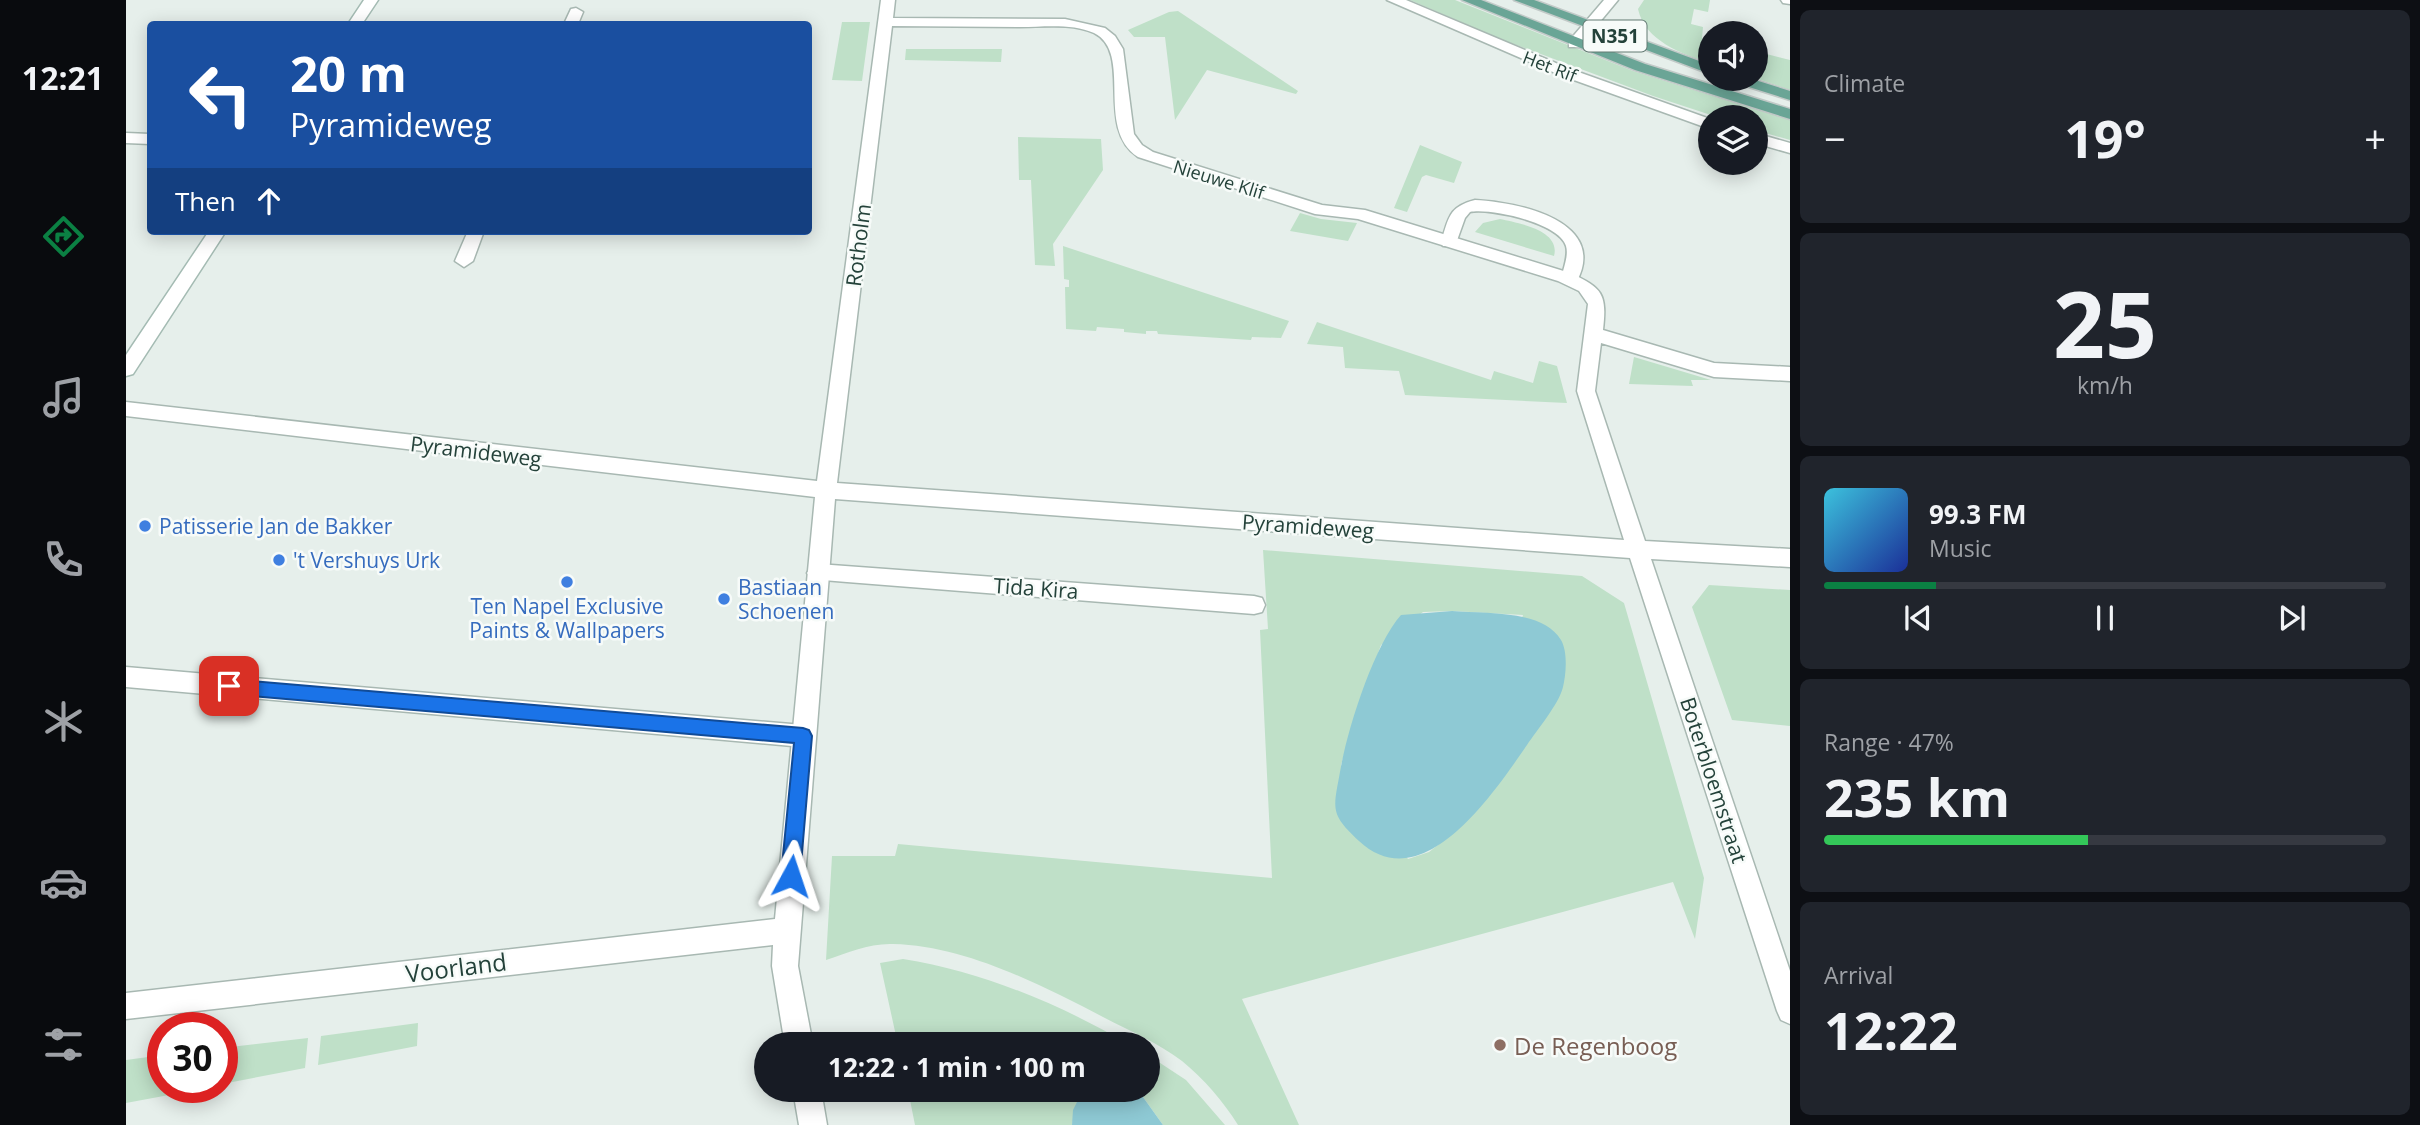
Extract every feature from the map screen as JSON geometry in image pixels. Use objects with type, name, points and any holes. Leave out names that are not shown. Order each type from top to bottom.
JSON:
[{"type":"main road","name":"N351","points":[[1469,0],[1574,44],[1790,114]]},
{"type":"main road","name":"N351","points":[[1521,0],[1698,66]]},
{"type":"main road","points":[[1768,89],[1790,96]]},
{"type":"street","points":[[357,21],[370,0]]},
{"type":"street","name":"Rotholm","points":[[827,489],[888,0]]},
{"type":"street","name":"Het Rif","points":[[1394,0],[1545,64],[1698,120]]},
{"type":"street","points":[[1574,44],[1611,0]]},
{"type":"street","name":"Nieuwe Klif","points":[[885,22],[1065,23],[1093,27],[1109,36],[1116,47],[1123,121],[1130,140],[1142,153],[1162,162],[1304,205],[1359,214],[1570,279],[1585,286],[1597,304],[1586,391],[1637,549]]},
{"type":"street","points":[[126,138],[147,139]]},
{"type":"street","points":[[1768,142],[1790,148]]},
{"type":"street","points":[[1450,242],[1457,216],[1463,209],[1477,205],[1496,207],[1540,220],[1561,228],[1572,240],[1576,251],[1570,279]]},
{"type":"street","points":[[126,369],[215,235]]},
{"type":"street","points":[[464,261],[474,235]]},
{"type":"street","points":[[1593,334],[1714,370],[1790,374]]},
{"type":"street","name":"Pyramideweg","points":[[126,409],[754,484],[1790,558]]},
{"type":"street","points":[[797,1032],[785,966],[786,931],[827,489]]},
{"type":"street","name":"Boterbloemstraat","points":[[1637,549],[1790,1011]]},
{"type":"street","name":"Tida Kira","points":[[818,573],[1254,606]]},
{"type":"street","points":[[126,677],[803,736]]},
{"type":"street","name":"Voorland","points":[[126,1006],[786,931]]},
{"type":"street","points":[[809,1102],[813,1125]]},
{"type":"green space","points":[[1410,0],[1455,0],[1633,71],[1742,105],[1698,105],[1698,111],[1503,40]]},
{"type":"green space","points":[[1644,0],[1710,0],[1708,12],[1694,9],[1691,24],[1698,26],[1698,59],[1656,38],[1648,30],[1638,9]]},
{"type":"green space","points":[[1178,11],[1298,91],[1296,94],[1207,70],[1175,120],[1165,37],[1134,37],[1128,30],[1169,12]]},
{"type":"green space","points":[[842,22],[870,22],[862,81],[832,80]]},
{"type":"green space","points":[[906,49],[1002,49],[1001,62],[905,60]]},
{"type":"green space","points":[[1768,54],[1790,60],[1790,90],[1768,82]]},
{"type":"green space","points":[[1768,113],[1790,120],[1790,140],[1768,134]]},
{"type":"green space","points":[[1018,137],[1101,139],[1103,170],[1053,244],[1055,266],[1035,265],[1031,180],[1019,180]]},
{"type":"green space","points":[[1420,145],[1462,162],[1454,183],[1426,175],[1422,177],[1407,212],[1394,208]]},
{"type":"green space","points":[[1300,213],[1321,219],[1357,223],[1348,241],[1290,231]]},
{"type":"green space","points":[[1500,219],[1545,234],[1554,247],[1554,256],[1475,232],[1483,223]]},
{"type":"green space","points":[[1063,246],[1289,321],[1281,338],[1252,337],[1251,340],[1158,334],[1157,331],[1146,331],[1146,334],[1097,327],[1096,331],[1066,329],[1065,287],[1069,287],[1069,280],[1064,279]]},
{"type":"green space","points":[[1317,322],[1491,380],[1494,371],[1533,383],[1539,361],[1557,366],[1567,403],[1405,395],[1399,371],[1345,368],[1343,347],[1307,344]]},
{"type":"green space","points":[[1634,357],[1711,380],[1691,380],[1693,386],[1629,384]]},
{"type":"green space","points":[[1263,550],[1582,576],[1624,603],[1704,878],[1695,939],[1673,882],[1242,999],[1299,1125],[1238,1125],[1205,1083],[1182,1061],[1160,1046],[1160,1032],[1134,1032],[1028,980],[975,959],[920,946],[884,944],[826,960],[832,856],[895,856],[898,844],[1272,878],[1260,630],[1268,629]],"holes":[[[1423,612],[1523,615],[1457,830],[1429,852],[1408,859],[1341,765],[1354,720],[1381,645]]]},
{"type":"green space","points":[[1709,585],[1790,590],[1790,726],[1732,720],[1692,607]]},
{"type":"green space","points":[[903,959],[992,981],[1049,1003],[1107,1032],[895,1032],[880,963]]},
{"type":"green space","points":[[418,1023],[417,1046],[318,1065],[321,1036]]},
{"type":"green space","points":[[308,1038],[305,1068],[238,1081],[238,1046]]},
{"type":"green space","points":[[147,1057],[147,1099],[126,1103],[126,1060]]},
{"type":"green space","points":[[1160,1063],[1186,1080],[1225,1125],[1163,1125],[1147,1102],[1160,1102]]},
{"type":"green space","points":[[910,1102],[1077,1102],[1072,1125],[915,1125]]},
{"type":"water","points":[[1452,611],[1527,618],[1552,630],[1561,640],[1565,651],[1563,687],[1552,709],[1496,788],[1455,833],[1432,849],[1408,858],[1383,856],[1359,841],[1343,824],[1336,811],[1338,785],[1349,734],[1363,689],[1381,646],[1401,615]]},
{"type":"water","points":[[1077,1102],[1147,1102],[1163,1125],[1072,1125],[1073,1110]]},
{"type":"place","name":"Patisserie Jan de Bakker","points":[[145,526]]},
{"type":"place","name":"'t Vershuys Urk","points":[[279,560]]},
{"type":"place","name":"Ten Napel Exclusive Paints & Wallpapers","points":[[567,582]]},
{"type":"place","name":"Bastiaan Schoenen","points":[[724,599]]},
{"type":"place","name":"De Regenboog","points":[[1500,1045]]},
{"type":"route","points":[[229,686],[803,736],[791,876]]}]
